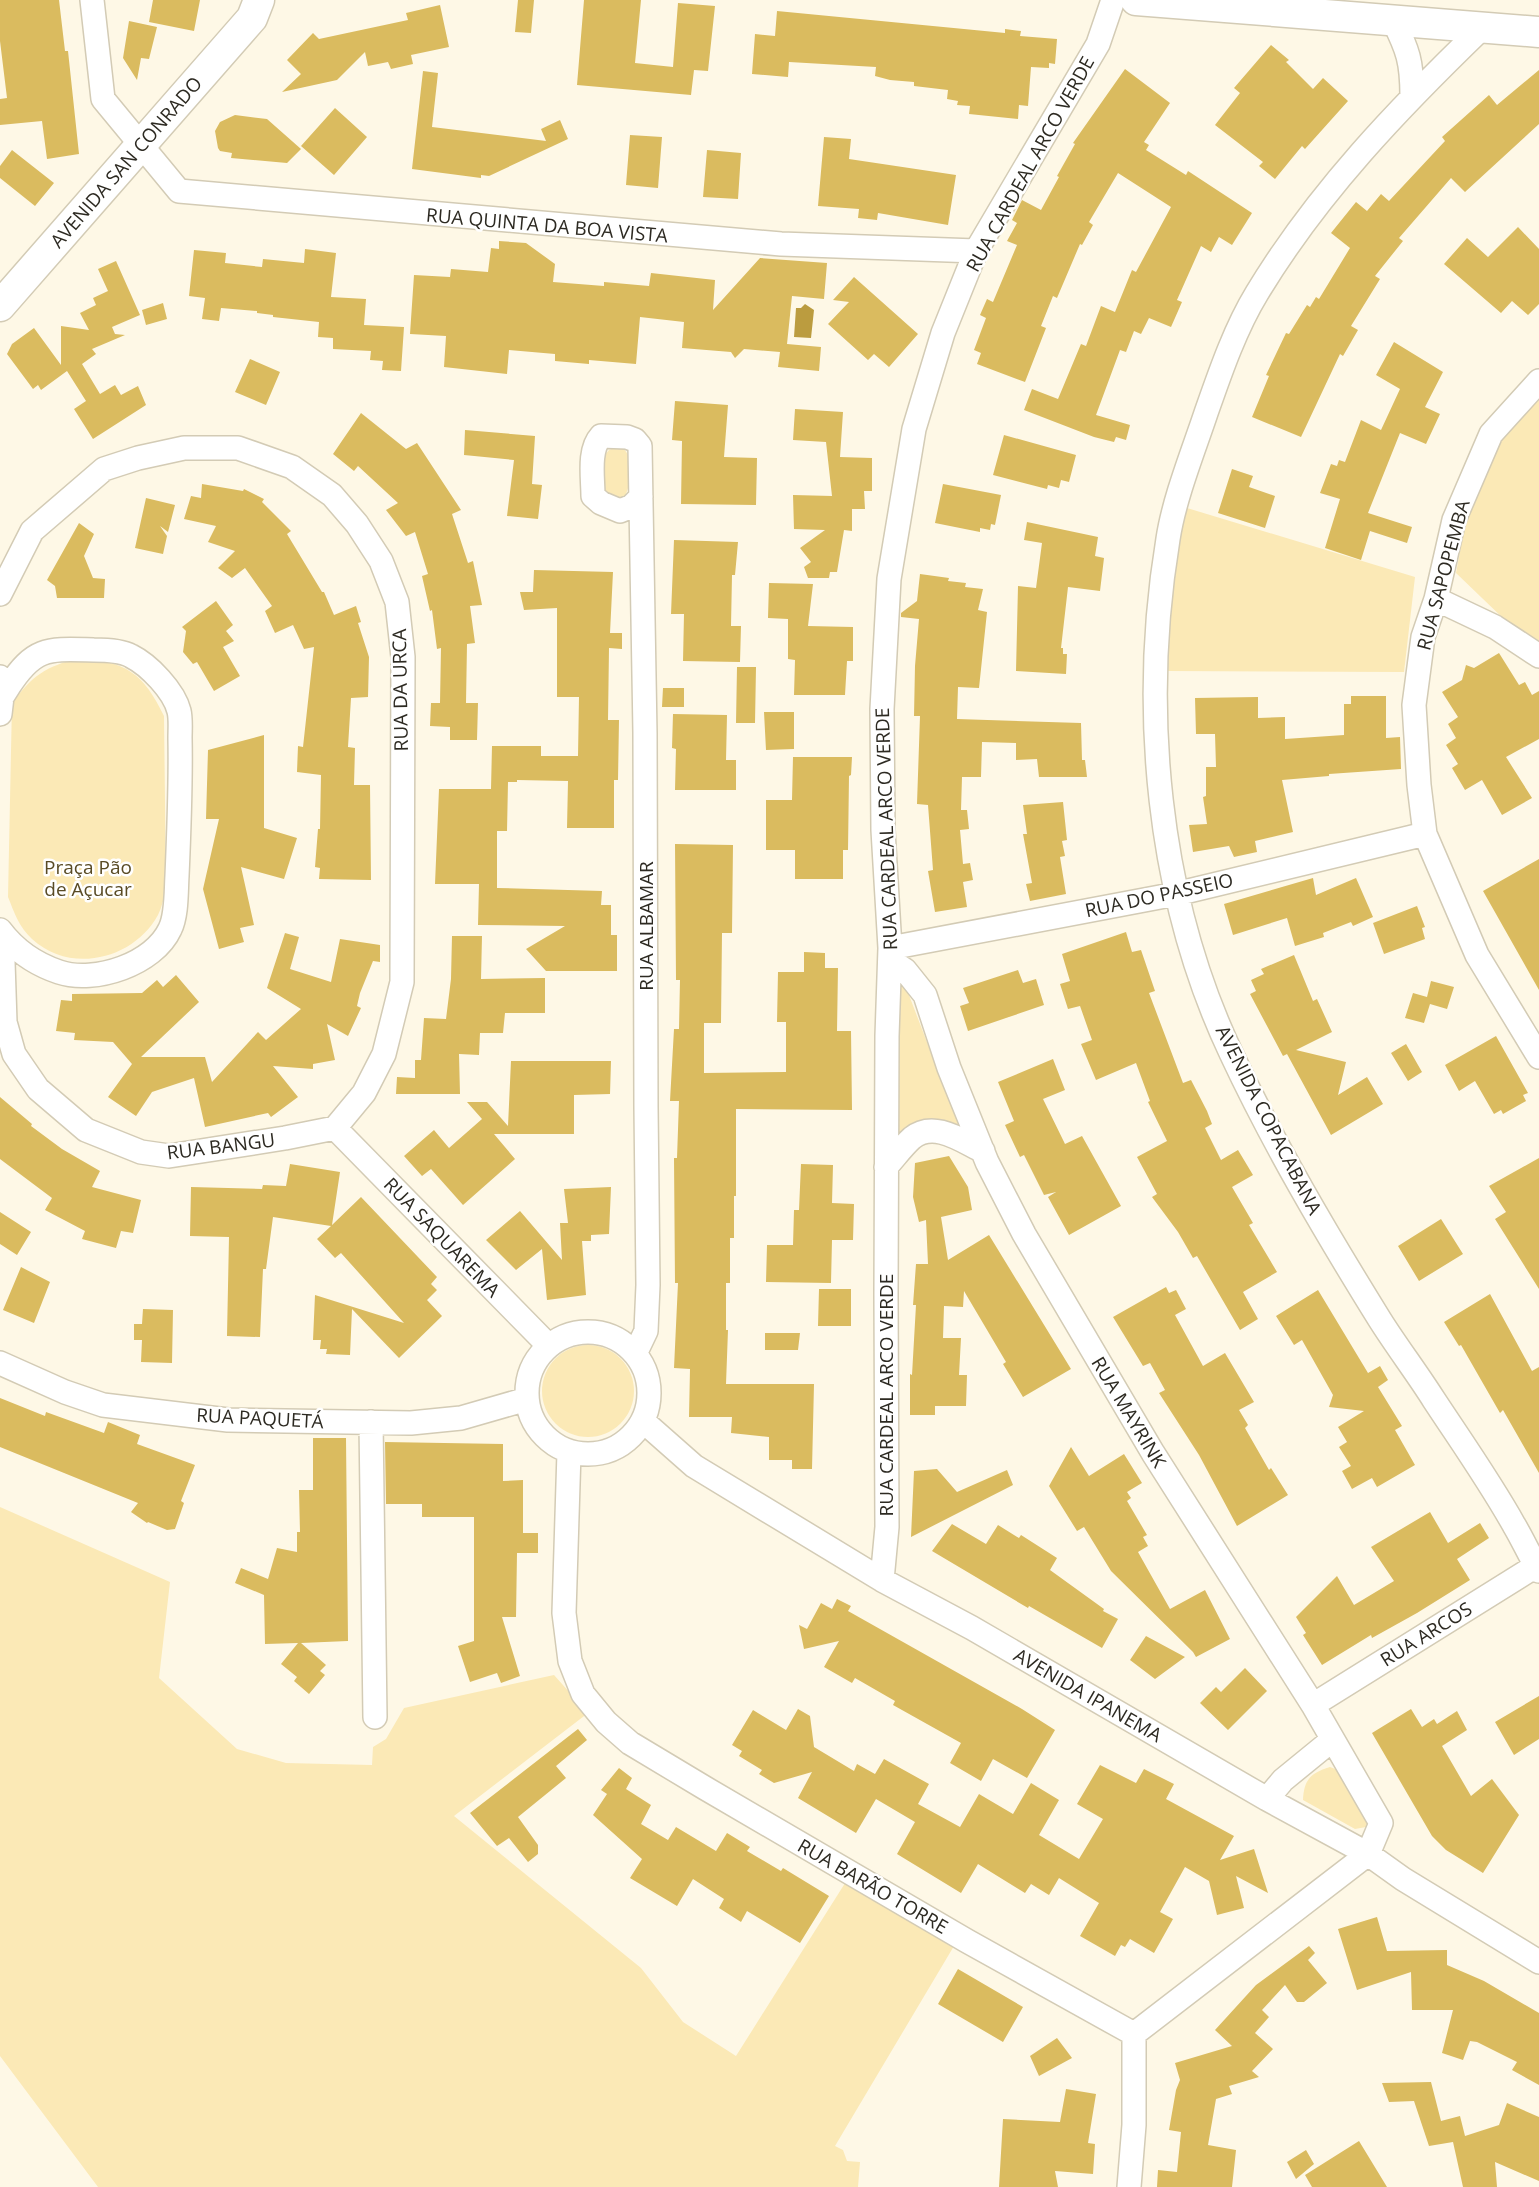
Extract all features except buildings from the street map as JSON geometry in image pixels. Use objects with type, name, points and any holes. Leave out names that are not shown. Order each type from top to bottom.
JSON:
[{"type":"street","name":"RUA QUINTA DA BOA VISTA","points":[[92,0],[103,99],[179,191],[781,244],[976,251]]},
{"type":"street","name":"AVENIDA SAN CONRADO","points":[[0,306],[255,9],[285,0]]},
{"type":"street","name":"RUA CARDEAL ARCO VERDE","points":[[882,1580],[887,1527],[890,954],[883,830],[882,709],[889,579],[914,429],[943,333],[976,251],[1098,44],[1113,0]]},
{"type":"street","points":[[1136,0],[1539,32]]},
{"type":"street","points":[[1393,20],[1406,45],[1412,68],[1412,96]]},
{"type":"street","name":"AVENIDA COPACABANA","points":[[1483,27],[1412,96],[1357,157],[1293,237],[1254,298],[1221,372],[1193,450],[1168,534],[1159,611],[1156,692],[1160,789],[1176,894],[1200,974],[1228,1048],[1318,1217],[1382,1324],[1513,1523],[1538,1567]]},
{"type":"street","name":"RUA SAPOPEMBA","points":[[1539,381],[1491,434],[1454,520],[1436,599],[1423,637],[1414,705],[1425,834],[1477,955],[1539,1057]]},
{"type":"street","name":"RUA DA URCA","points":[[0,594],[32,531],[104,469],[184,448],[238,448],[292,467],[332,495],[358,524],[381,561],[397,602],[403,657],[402,982],[384,1055],[364,1093],[335,1128]]},
{"type":"street","name":"RUA ALBAMAR","points":[[635,1354],[646,1331],[649,1285],[641,497]]},
{"type":"street","points":[[1436,599],[1495,627],[1539,656]]},
{"type":"street","points":[[0,715],[4,682],[43,651],[97,650],[130,655],[160,678],[179,710],[181,765],[176,891],[171,928],[155,950],[128,967],[96,974],[62,974],[32,961],[0,932]]},
{"type":"street","name":"RUA DO PASSEIO","points":[[890,954],[1176,894],[1425,834]]},
{"type":"street","name":"RUA BANGU","points":[[0,932],[4,962],[5,1021],[14,1054],[38,1089],[86,1130],[141,1152],[169,1156],[335,1128]]},
{"type":"street","name":"RUA MAYRINK","points":[[890,954],[925,995],[949,1068],[983,1151],[1024,1234],[1153,1453],[1313,1705],[1381,1823],[1368,1854]]},
{"type":"street","name":"RUA SAQUAREMA","points":[[335,1128],[549,1346]]},
{"type":"street","points":[[887,1167],[913,1136],[925,1131],[937,1130],[983,1151]]},
{"type":"street","points":[[594,1332],[621,1341],[635,1354],[645,1369],[649,1386],[648,1405],[643,1422],[626,1441],[603,1453],[586,1455],[569,1452],[540,1432],[531,1417],[527,1399],[531,1370],[549,1346],[565,1336],[594,1332]]},
{"type":"street","name":"RUA PAQUETÁ","points":[[0,1363],[65,1392],[103,1405],[228,1420],[411,1423],[461,1418],[527,1399]]},
{"type":"street","points":[[371,1422],[375,1717]]},
{"type":"street","name":"AVENIDA IPANEMA","points":[[643,1422],[694,1466],[882,1580],[972,1628],[1267,1799],[1368,1854],[1403,1879],[1539,1962]]},
{"type":"street","name":"RUA BARÃO TORRE","points":[[569,1452],[564,1613],[570,1661],[583,1694],[606,1722],[629,1743],[683,1776],[1134,2034]]},
{"type":"street","name":"RUA ARCOS","points":[[1313,1705],[1538,1567]]},
{"type":"street","points":[[1267,1799],[1283,1780],[1332,1740]]},
{"type":"street","points":[[1129,2187],[1134,2125],[1134,2034],[1368,1854]]},
{"type":"green space","points":[[1539,395],[1539,642],[1508,623],[1456,573],[1469,504],[1500,438]]},
{"type":"green space","points":[[619,446],[628,454],[631,468],[625,496],[618,498],[604,493],[604,456],[609,450]]},
{"type":"green space","points":[[1187,508],[1415,577],[1404,672],[1166,671],[1175,557]]},
{"type":"green space","name":"Praça Pão de Açucar","points":[[79,658],[110,663],[132,672],[149,689],[164,716],[166,889],[161,909],[147,930],[134,942],[101,957],[83,959],[65,957],[32,939],[20,924],[8,897],[12,703],[41,673]]},
{"type":"green space","points":[[900,978],[904,982],[962,1134],[896,1146],[895,983]]},
{"type":"green space","points":[[588,1345],[606,1348],[621,1358],[631,1373],[634,1391],[631,1409],[621,1424],[606,1434],[588,1437],[570,1434],[555,1424],[545,1409],[542,1391],[545,1373],[555,1358],[570,1348]]},
{"type":"green space","points":[[0,1507],[170,1582],[159,1678],[237,1749],[286,1763],[372,1765],[373,1747],[386,1739],[404,1708],[554,1675],[588,1713],[454,1816],[641,1968],[683,2022],[736,2056],[847,1880],[954,1946],[835,2146],[843,2150],[847,2161],[860,2162],[858,2187],[98,2187],[0,2056]]},
{"type":"green space","points":[[1330,1767],[1343,1772],[1369,1817],[1366,1827],[1355,1829],[1303,1800],[1310,1778]]},
{"type":"shaded area","points":[[805,304],[814,310],[811,338],[794,337],[796,308]]}]
